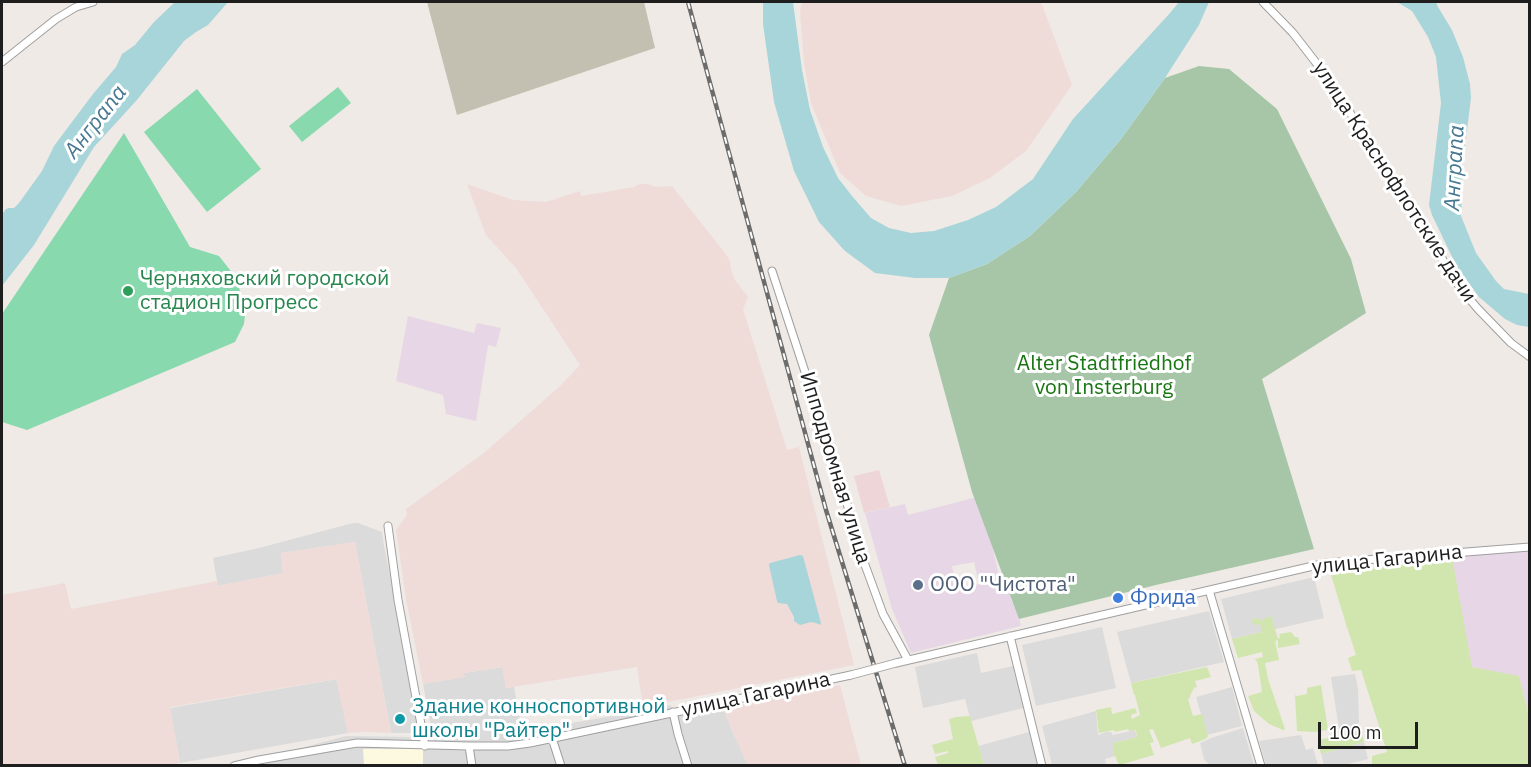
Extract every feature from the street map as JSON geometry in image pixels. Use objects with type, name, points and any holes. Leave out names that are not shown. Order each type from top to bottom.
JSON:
[{"type":"street","points":[[2,62],[56,19],[76,7],[93,2]]},
{"type":"street","name":"улица Краснофлотские дачи","points":[[1263,2],[1293,33],[1331,82],[1393,182],[1410,203],[1461,289],[1511,343],[1530,357]]},
{"type":"street","name":"Ипподромная улица","points":[[772,271],[841,482],[861,554],[883,614],[908,660]]},
{"type":"street","points":[[388,526],[398,600],[425,746]]},
{"type":"street","name":"улица Гагарина","points":[[234,765],[260,763],[357,743],[508,746],[851,675],[1326,562],[1530,547]]},
{"type":"street","points":[[1209,590],[1261,765]]},
{"type":"street","points":[[1010,636],[1042,765]]},
{"type":"street","points":[[673,712],[688,765]]},
{"type":"street","points":[[552,738],[561,765]]},
{"type":"street","points":[[469,746],[472,765]]},
{"type":"shaded area","points":[[427,2],[644,2],[655,48],[457,115]]},
{"type":"shaded area","points":[[802,2],[1041,2],[1072,85],[1026,151],[990,178],[952,196],[901,206],[866,196],[840,173],[811,103],[804,63],[800,12]]},
{"type":"shaded area","points":[[467,184],[513,200],[546,202],[580,191],[581,196],[640,184],[656,187],[672,186],[725,253],[730,261],[735,280],[748,297],[743,309],[787,450],[799,447],[854,665],[643,707],[637,667],[506,688],[502,667],[464,673],[465,677],[423,684],[406,599],[396,530],[407,515],[406,509],[484,453],[559,387],[580,365],[516,268],[486,235]]},
{"type":"shaded area","points":[[408,316],[474,333],[477,323],[501,328],[496,347],[488,345],[476,421],[446,414],[443,395],[396,381]]},
{"type":"shaded area","points":[[879,470],[890,507],[864,513],[854,476]]},
{"type":"shaded area","points":[[981,496],[1001,585],[1008,584],[1021,626],[911,653],[892,609],[865,513],[905,504],[908,515]],"holes":[[[974,562],[979,584],[957,589],[952,566]]]},
{"type":"shaded area","points":[[353,523],[382,532],[419,716],[418,730],[414,733],[391,733],[355,542],[281,553],[283,573],[218,586],[213,558]]},
{"type":"shaded area","points":[[355,542],[391,733],[348,733],[336,679],[170,707],[180,763],[169,766],[2,765],[2,595],[65,583],[71,609],[217,581],[218,586],[283,573],[281,553]]},
{"type":"shaded area","points":[[1529,551],[1529,717],[1519,677],[1472,667],[1448,608],[1452,557]]},
{"type":"shaded area","points":[[1314,577],[1324,618],[1232,639],[1221,599]]},
{"type":"shaded area","points":[[1209,611],[1224,662],[1131,683],[1117,632]]},
{"type":"shaded area","points":[[1102,627],[1116,688],[1036,706],[1022,645]]},
{"type":"shaded area","points":[[977,653],[981,673],[1013,666],[1023,708],[971,721],[965,699],[923,708],[915,667]]},
{"type":"shaded area","points":[[503,667],[506,688],[514,687],[522,731],[671,705],[674,717],[723,708],[750,765],[693,765],[675,721],[688,765],[268,766],[264,758],[346,736],[412,737],[434,733],[423,684],[464,677],[464,673]]},
{"type":"shaded area","points":[[1355,674],[1359,722],[1357,725],[1339,729],[1331,677]]},
{"type":"shaded area","points":[[337,679],[348,733],[180,763],[170,708]]},
{"type":"shaded area","points":[[840,685],[861,765],[747,765],[723,708]]},
{"type":"shaded area","points":[[1232,687],[1242,726],[1207,735],[1196,697]]},
{"type":"shaded area","points":[[1096,711],[1098,735],[1111,732],[1113,735],[1135,730],[1137,737],[1114,743],[1115,756],[1105,759],[1106,765],[1052,765],[1042,726]]},
{"type":"shaded area","points":[[1243,728],[1254,765],[1209,765],[1204,759],[1200,743]]},
{"type":"shaded area","points":[[1029,732],[1038,765],[984,765],[978,746]]},
{"type":"shaded area","points":[[1301,735],[1306,750],[1313,748],[1318,765],[1266,765],[1259,741]]},
{"type":"shaded area","points":[[1364,742],[1368,759],[1344,765],[1324,765],[1321,754]]},
{"type":"shaded area","points":[[363,749],[423,749],[423,765],[364,765]]},
{"type":"green space","name":"Alter Stadtfriedhof von Insterburg","points":[[1199,66],[1229,69],[1277,109],[1351,259],[1366,313],[1262,379],[1314,549],[1019,619],[972,492],[929,335],[949,278],[987,264],[1030,236],[1076,192],[1121,139],[1165,78]]},
{"type":"green space","points":[[338,87],[351,103],[302,142],[289,126]]},
{"type":"green space","points":[[197,89],[261,169],[207,212],[144,132]]},
{"type":"green space","name":"Черняховский городской стадион Прогресс","points":[[124,133],[190,247],[219,256],[234,275],[246,306],[244,324],[235,342],[27,430],[2,422],[2,314]]},
{"type":"green space","points":[[1452,557],[1472,667],[1519,676],[1529,717],[1529,765],[1372,765],[1372,756],[1387,752],[1383,739],[1374,738],[1373,730],[1380,729],[1361,670],[1352,671],[1348,658],[1356,655],[1331,575]]},
{"type":"green space","points":[[1271,616],[1278,639],[1279,634],[1291,632],[1298,637],[1300,644],[1278,648],[1278,640],[1275,641],[1279,660],[1265,663],[1285,729],[1283,730],[1269,724],[1254,711],[1248,696],[1262,692],[1258,665],[1254,659],[1263,657],[1262,652],[1238,658],[1232,639],[1262,632],[1260,624],[1253,625],[1252,619],[1258,618],[1259,621]]},
{"type":"green space","points":[[1207,667],[1211,677],[1195,681],[1197,687],[1188,699],[1193,716],[1202,714],[1208,737],[1192,744],[1190,738],[1161,748],[1153,729],[1149,730],[1154,742],[1150,743],[1154,755],[1119,765],[1114,754],[1114,743],[1137,737],[1136,730],[1099,733],[1096,710],[1111,707],[1112,714],[1135,708],[1137,713],[1131,715],[1132,719],[1140,715],[1131,683]]},
{"type":"green space","points":[[1321,685],[1328,730],[1297,731],[1295,695],[1307,694],[1307,688]]},
{"type":"green space","points":[[970,716],[984,765],[938,765],[935,757],[948,753],[948,751],[935,754],[932,745],[953,739],[949,719]]},
{"type":"green space","points":[[1361,731],[1364,742],[1321,754],[1318,740]]},
{"type":"water","name":"Анграпа","points":[[175,2],[228,2],[208,25],[184,41],[136,101],[94,147],[34,245],[2,286],[3,213],[6,209],[14,208],[19,203],[42,171],[54,146],[116,67],[122,54],[135,45]]},
{"type":"water","points":[[763,2],[793,2],[810,110],[823,147],[838,178],[871,218],[889,228],[911,233],[934,231],[968,220],[996,207],[1033,179],[1073,119],[1179,2],[1209,2],[1199,25],[1165,78],[1121,139],[1076,192],[1030,236],[987,264],[949,278],[915,278],[875,273],[845,251],[819,222],[794,171],[774,102],[763,24]]},
{"type":"water","name":"Анграпа","points":[[1397,2],[1436,2],[1452,30],[1463,57],[1471,98],[1463,162],[1461,216],[1476,253],[1496,281],[1504,289],[1529,294],[1529,327],[1517,325],[1505,319],[1479,297],[1456,265],[1432,215],[1429,205],[1441,103],[1436,57],[1428,37],[1412,11]]},
{"type":"water","points":[[803,556],[820,625],[811,622],[800,625],[794,621],[787,604],[777,601],[770,563]]},
{"type":"railway","points":[[688,2],[826,510],[905,766]]},
{"type":"place","name":"Черняховский городской стадион Прогресс","points":[[128,291]]},
{"type":"place","name":"ООО \"Чистота\"","points":[[918,585]]},
{"type":"place","name":"Фрида","points":[[1118,598]]},
{"type":"place","name":"Здание конноспортивной школы \"Райтер\"","points":[[400,719]]}]
